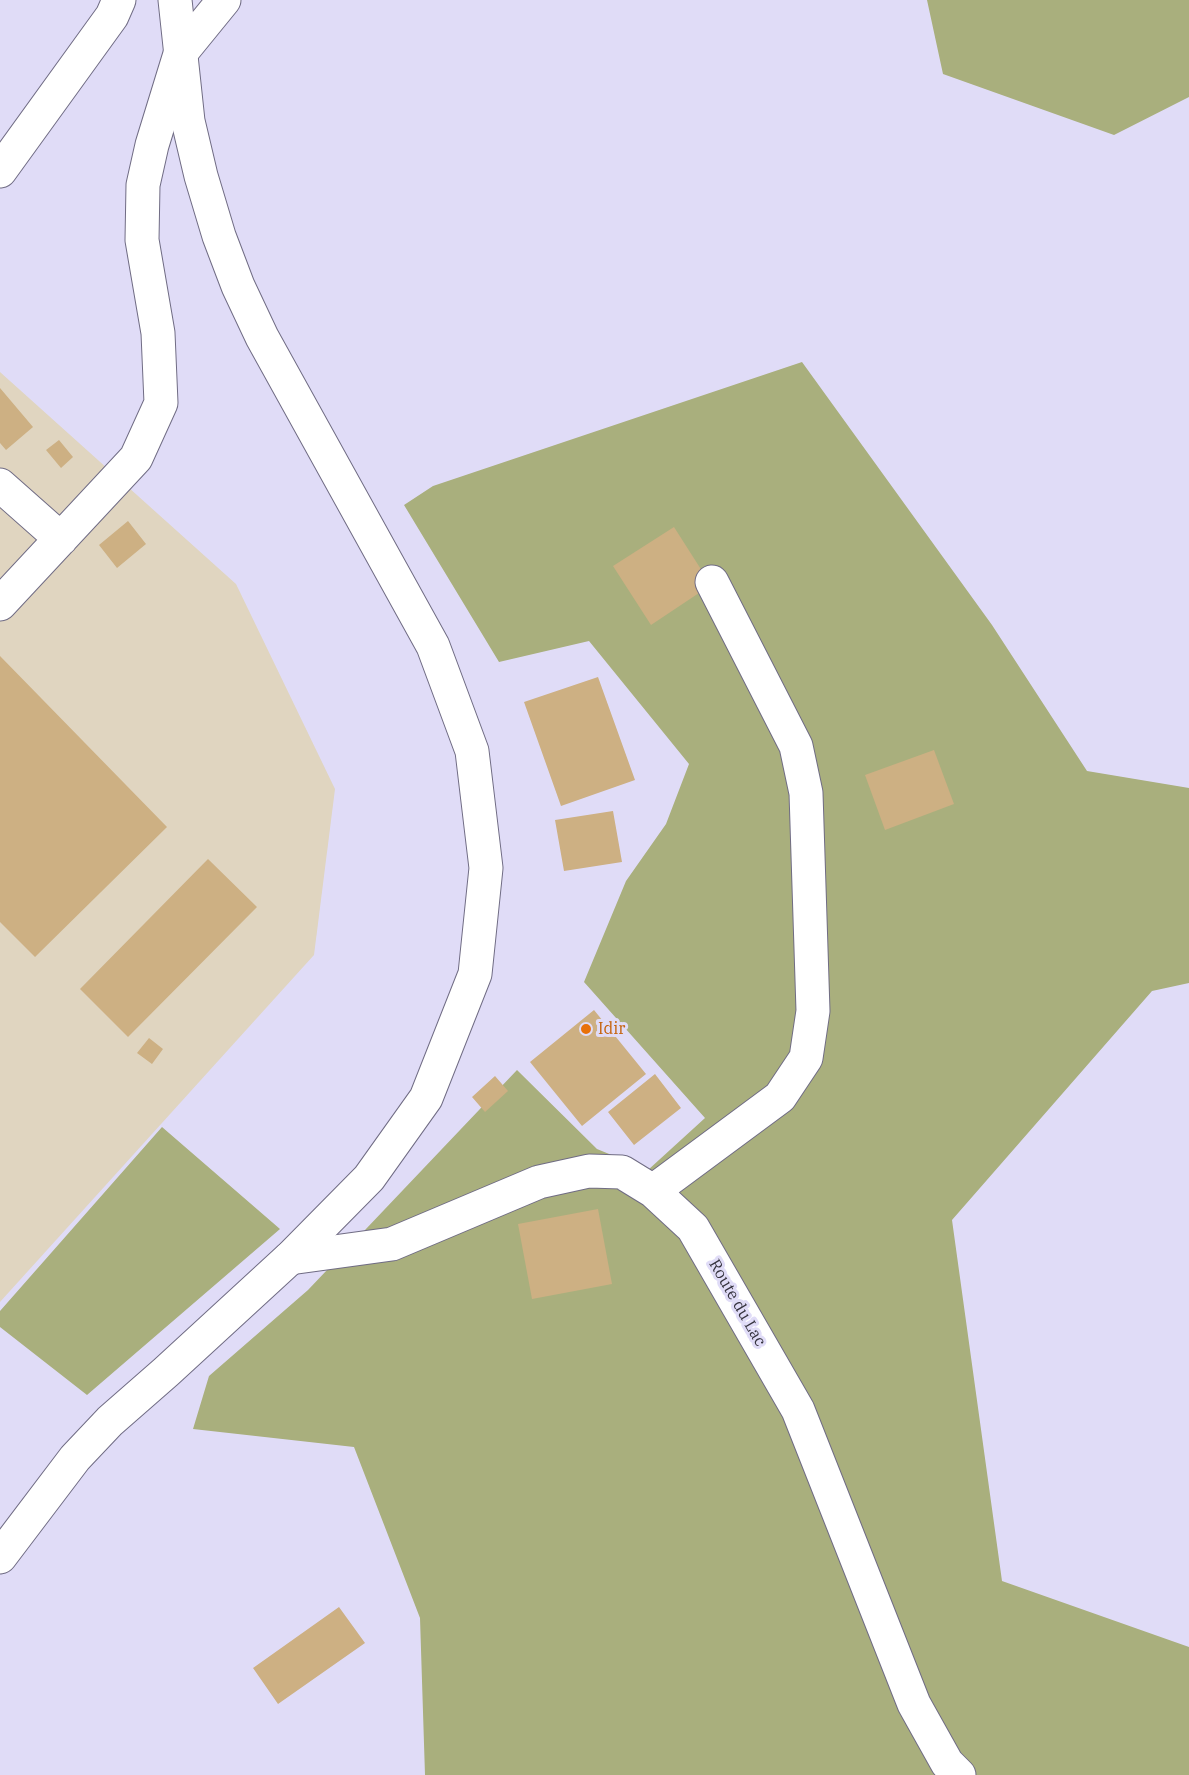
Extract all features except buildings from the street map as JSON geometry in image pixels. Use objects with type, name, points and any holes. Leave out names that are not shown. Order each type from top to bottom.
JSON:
[{"type":"street","points":[[0,171],[112,16],[119,0]]},
{"type":"street","points":[[0,1557],[75,1458],[110,1421],[290,1258],[369,1178],[426,1098],[475,974],[486,868],[472,750],[434,646],[262,337],[238,286],[219,236],[188,121],[175,0]]},
{"type":"street","points":[[0,604],[136,458],[161,403],[158,333],[142,240],[143,185],[152,145],[180,54],[224,0]]},
{"type":"street","points":[[0,485],[61,539]]},
{"type":"street","points":[[652,1191],[780,1097],[806,1058],[813,1011],[806,793],[796,746],[712,582]]},
{"type":"street","name":"Route du Lac","points":[[290,1258],[393,1244],[539,1182],[589,1171],[622,1172],[652,1191],[693,1228],[798,1410],[914,1704],[947,1763],[959,1775]]},
{"type":"shaded area","points":[[0,372],[236,584],[335,789],[314,955],[0,1302]]},
{"type":"green space","points":[[927,0],[1189,0],[1189,97],[1114,135],[943,74]]},
{"type":"green space","points":[[802,362],[992,625],[1087,771],[1189,788],[1189,983],[1152,991],[952,1220],[1002,1581],[1189,1647],[1189,1775],[425,1775],[420,1618],[354,1447],[193,1429],[209,1376],[308,1290],[517,1070],[597,1149],[648,1170],[705,1118],[584,982],[626,881],[666,824],[689,764],[589,641],[499,662],[404,505],[433,486]]},
{"type":"green space","points":[[162,1127],[280,1229],[87,1395],[0,1327],[0,1311]]},
{"type":"place","name":"Idir","points":[[586,1029]]}]
